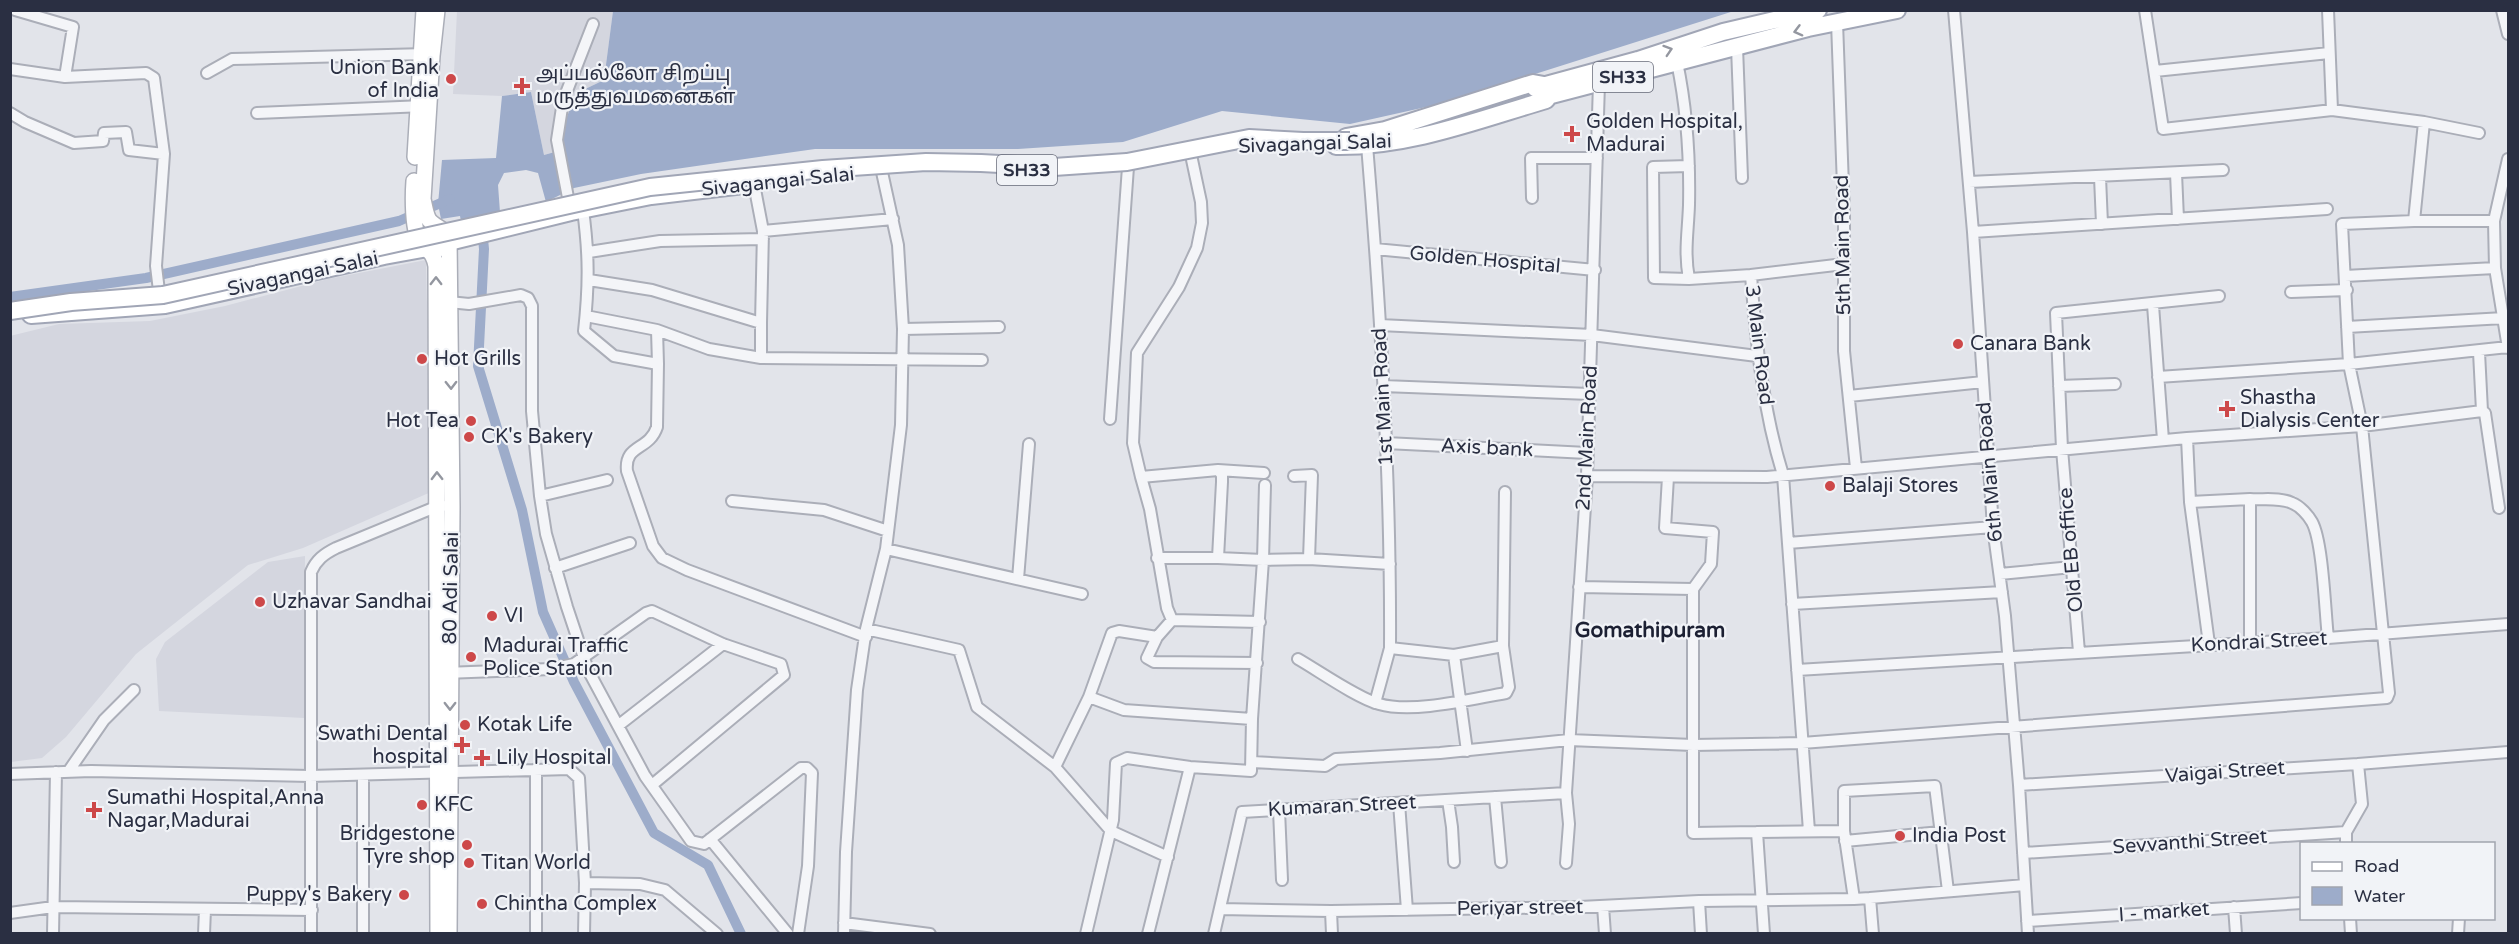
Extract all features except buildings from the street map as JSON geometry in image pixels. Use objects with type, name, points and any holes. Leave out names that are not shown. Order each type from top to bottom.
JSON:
[{"type":"main road","points":[[420,224],[417,199],[427,54],[424,10]]},
{"type":"main road","points":[[427,54],[437,10]]},
{"type":"main road","name":"Sivagangai Salai","points":[[1350,142],[1390,134],[1547,90],[1722,32],[1818,10]]},
{"type":"main road","name":"Sivagangai Salai","points":[[574,208],[649,184],[981,160],[1054,165],[1127,160],[1248,136],[1303,139],[1344,138],[1385,130],[1533,83],[1547,90],[1599,83],[1837,22],[1897,10]]},
{"type":"main road","name":"Sivagangai Salai","points":[[10,304],[159,287],[420,224],[427,228],[455,234],[574,208],[880,167],[981,168],[1054,172],[1128,167],[1249,144],[1367,145],[1416,138],[1546,100],[1547,90]]},
{"type":"main road","points":[[10,311],[60,303],[163,295],[650,187],[823,169],[926,162],[1054,167],[1127,162],[1249,138],[1350,142]]},
{"type":"main road","points":[[10,318],[40,311],[165,301],[650,192],[927,166],[1054,170],[1127,165],[1250,142],[1350,142]]},
{"type":"main road","name":"80 Adi Salai","points":[[420,224],[419,240],[434,255],[436,266],[445,506]]},
{"type":"main road","name":"Sivagangai Salai","points":[[10,318],[165,305],[428,248],[440,248],[455,234]]},
{"type":"main road","name":"80 Adi Salai","points":[[438,933],[443,773],[449,302],[455,234]]},
{"type":"main road","name":"80 Adi Salai","points":[[443,773],[449,933]]},
{"type":"street","points":[[15,10],[73,27],[65,77]]},
{"type":"street","name":"6th Main Road","points":[[1954,10],[1973,232],[1993,527],[2002,592],[2019,785],[2028,933]]},
{"type":"street","points":[[2145,10],[2163,129],[2332,110],[2424,122],[2479,133]]},
{"type":"street","points":[[2328,10],[2332,110]]},
{"type":"street","points":[[2504,12],[2508,34]]},
{"type":"street","name":"5th Main Road","points":[[1837,22],[1844,264],[1844,351],[1856,468]]},
{"type":"street","points":[[593,24],[563,100],[557,148],[588,252],[589,280],[584,331],[614,356],[658,364]]},
{"type":"street","points":[[1737,47],[1742,178]]},
{"type":"street","points":[[2155,71],[2329,53]]},
{"type":"street","points":[[207,73],[232,59],[427,54]]},
{"type":"street","points":[[1677,62],[1686,103],[1689,207],[1685,257],[1689,279]]},
{"type":"street","points":[[10,69],[65,77],[150,74],[156,84],[164,154],[156,266],[159,287]]},
{"type":"street","name":"2nd Main Road","points":[[1566,863],[1569,824],[1566,793],[1587,476],[1599,83]]},
{"type":"street","points":[[257,113],[424,106]]},
{"type":"street","points":[[10,113],[74,143],[103,141],[105,133],[126,132],[129,150],[164,154]]},
{"type":"street","points":[[2414,221],[2424,122]]},
{"type":"street","name":"1st Main Road","points":[[1367,145],[1380,325],[1390,564],[1390,648],[1375,703]]},
{"type":"street","points":[[1172,620],[1167,608],[1157,558],[1150,509],[1133,443],[1137,353],[1179,287],[1197,248],[1202,223],[1202,202],[1191,155]]},
{"type":"street","points":[[1532,198],[1531,158],[1597,158]]},
{"type":"street","points":[[2158,377],[2349,364],[2479,352],[2508,347],[2495,268],[2494,221],[2505,187],[2508,159]]},
{"type":"street","name":"3 Main Road","points":[[1689,166],[1653,167],[1654,278],[1689,279],[1751,275],[1757,356],[1773,443],[1783,475],[1809,831]]},
{"type":"street","points":[[880,167],[898,245],[903,329],[901,425],[886,549],[866,633],[857,690],[844,928],[930,933]]},
{"type":"street","points":[[1110,418],[1128,167]]},
{"type":"street","points":[[1969,182],[2223,170]]},
{"type":"street","points":[[2176,172],[2178,219]]},
{"type":"street","points":[[2100,177],[2102,224]]},
{"type":"street","points":[[754,184],[763,235],[761,358]]},
{"type":"street","points":[[1973,232],[2327,209]]},
{"type":"street","points":[[588,252],[660,241],[763,235],[893,219]]},
{"type":"street","points":[[1252,762],[1325,766],[1336,759],[1467,751],[1569,741],[1693,745],[1802,743],[2386,698],[2389,693],[2384,634],[2362,426],[2349,364],[2342,224],[2494,221]]},
{"type":"street","name":"Golden Hospital","points":[[1375,249],[1595,270]]},
{"type":"street","points":[[1751,275],[1844,264]]},
{"type":"street","points":[[2345,276],[2495,268]]},
{"type":"street","points":[[589,280],[652,290],[761,323]]},
{"type":"street","points":[[2291,292],[2347,290]]},
{"type":"street","points":[[449,302],[469,304],[520,296],[528,298],[532,306],[532,411],[540,496],[546,534],[579,661],[619,725],[652,785],[691,841],[704,844],[801,768],[807,768],[812,773],[808,866],[798,933]]},
{"type":"street","points":[[2163,440],[2153,305],[2219,296]]},
{"type":"street","name":"Old EB office","points":[[2079,652],[2062,449],[2056,313],[2153,305]]},
{"type":"street","points":[[585,316],[657,330],[709,349],[761,358],[982,360]]},
{"type":"street","points":[[2347,327],[2504,318]]},
{"type":"street","points":[[1380,325],[1592,335],[1757,356]]},
{"type":"street","points":[[903,329],[999,327]]},
{"type":"street","points":[[657,330],[657,427],[654,436],[630,453],[626,460],[627,471],[653,546],[662,558],[687,570],[866,633],[959,650],[977,707],[1055,767],[1111,831],[1168,857]]},
{"type":"street","points":[[2479,352],[2482,411],[2499,508]]},
{"type":"street","points":[[1849,396],[1983,382]]},
{"type":"street","points":[[2059,386],[2115,384]]},
{"type":"street","points":[[1383,386],[1590,394]]},
{"type":"street","points":[[1587,476],[1783,475],[2163,440],[2362,426],[2482,411]]},
{"type":"street","points":[[2187,438],[2190,502],[2209,644]]},
{"type":"street","name":"Axis bank","points":[[1386,442],[1587,453]]},
{"type":"street","points":[[1018,579],[1029,444]]},
{"type":"street","points":[[1141,477],[1218,470],[1264,473]]},
{"type":"street","points":[[1218,470],[1222,475],[1218,558]]},
{"type":"street","points":[[1294,476],[1312,475],[1309,559]]},
{"type":"street","points":[[1668,477],[1665,528],[1713,532],[1711,564],[1693,589],[1693,832],[1809,831],[1845,836],[1941,832]]},
{"type":"street","points":[[540,496],[607,480]]},
{"type":"street","points":[[1086,933],[1111,831],[1114,767],[1120,759],[1251,771],[1265,485]]},
{"type":"street","points":[[1298,659],[1375,703],[1403,707],[1461,701],[1506,693],[1509,690],[1503,646],[1505,492]]},
{"type":"street","points":[[2250,499],[2250,641]]},
{"type":"street","points":[[2190,502],[2284,500],[2301,508],[2312,522],[2317,538],[2328,638]]},
{"type":"street","points":[[732,501],[824,510],[888,531]]},
{"type":"street","points":[[311,933],[311,572],[314,564],[324,554],[336,548],[445,506]]},
{"type":"street","points":[[1788,543],[1993,527]]},
{"type":"street","points":[[555,568],[630,543]]},
{"type":"street","points":[[886,549],[1082,594]]},
{"type":"street","points":[[1157,558],[1309,559],[1390,564]]},
{"type":"street","points":[[2000,574],[2072,567]]},
{"type":"street","points":[[1579,587],[1693,589]]},
{"type":"street","points":[[1792,603],[2002,592]]},
{"type":"street","points":[[443,673],[551,669],[579,661],[652,611],[723,644],[781,664],[784,675],[652,785]]},
{"type":"street","points":[[1257,663],[1149,661],[1147,654],[1157,637],[1172,620],[1260,622]]},
{"type":"street","name":"Kondrai Street","points":[[1797,670],[2328,638],[2508,624]]},
{"type":"street","points":[[1055,767],[1089,697],[1112,633],[1119,631],[1157,637]]},
{"type":"street","points":[[619,725],[723,644]]},
{"type":"street","points":[[1390,648],[1454,655],[1503,646]]},
{"type":"street","points":[[1454,655],[1467,751]]},
{"type":"street","points":[[68,772],[104,720],[134,690]]},
{"type":"street","points":[[1089,697],[1124,710],[1252,719]]},
{"type":"street","name":"Vaigai Street","points":[[2019,785],[2358,764],[2508,752]]},
{"type":"street","points":[[2346,838],[2362,804],[2358,764]]},
{"type":"street","points":[[1148,933],[1190,767]]},
{"type":"street","points":[[536,769],[536,933]]},
{"type":"street","points":[[10,774],[68,772],[310,776],[570,769],[579,778],[585,883],[584,933]]},
{"type":"street","points":[[53,933],[56,772]]},
{"type":"street","points":[[363,775],[363,933]]},
{"type":"street","points":[[1854,900],[1845,836],[1844,791],[1935,786],[1948,891]]},
{"type":"street","name":"Kumaran Street","points":[[1214,933],[1242,812],[1566,793]]},
{"type":"street","points":[[1495,797],[1501,862]]},
{"type":"street","points":[[1448,800],[1454,862]]},
{"type":"street","points":[[1399,803],[1407,910]]},
{"type":"street","points":[[1279,810],[1282,880]]},
{"type":"street","points":[[1757,832],[1764,933]]},
{"type":"street","name":"Sevvanthi Street","points":[[2023,853],[2346,838]]},
{"type":"street","points":[[710,839],[788,933]]},
{"type":"street","points":[[585,883],[640,884],[665,890],[717,933]]},
{"type":"street","name":"Periyar street","points":[[1331,911],[1604,906],[1699,901],[1854,900],[2025,885]]},
{"type":"street","points":[[1870,898],[1873,933]]},
{"type":"street","points":[[1699,901],[1701,933]]},
{"type":"street","name":"I - market","points":[[2027,921],[2300,903]]},
{"type":"street","points":[[1604,906],[1605,933]]},
{"type":"street","points":[[10,913],[53,907],[312,910]]},
{"type":"street","name":"I - market","points":[[2234,907],[2236,933]]},
{"type":"street","points":[[204,933],[205,909]]},
{"type":"street","points":[[1220,909],[1331,911],[1332,933]]},
{"type":"shaded area","name":"அப்பல்லோ சிறப்பு மருத்துவமனைகள்","points":[[457,11],[613,11],[604,80],[577,93],[561,142],[562,150],[544,155],[531,92],[502,96],[453,94]]},
{"type":"shaded area","points":[[426,260],[431,492],[303,548],[248,565],[136,654],[66,737],[42,758],[11,762],[10,336],[59,324],[150,321],[225,306],[328,279]]},
{"type":"shaded area","name":"Uzhavar Sandhai","points":[[305,556],[304,718],[159,711],[156,659],[165,642],[268,562]]},
{"type":"water","points":[[613,11],[1734,11],[1444,103],[1350,124],[1222,111],[1123,142],[1018,149],[815,149],[641,174],[574,188],[546,202],[538,173],[526,170],[504,173],[498,185],[501,226],[463,231],[460,216],[441,219],[438,204],[442,160],[496,158],[502,96],[531,92],[544,155],[562,150],[563,129],[577,93],[604,80]]},
{"type":"waterway","points":[[10,297],[146,278],[399,221],[450,199]]},
{"type":"waterway","points":[[482,229],[484,249],[478,366],[522,510],[543,612],[574,682],[654,833],[708,865],[741,934]]},
{"type":"place","name":"Union Bank of India","points":[[451,79]]},
{"type":"place","name":"அப்பல்லோ சிறப்பு மருத்துவமனைகள்","points":[[522,86]]},
{"type":"place","name":"Golden Hospital, Madurai","points":[[1572,134]]},
{"type":"place","name":"Canara Bank","points":[[1958,344]]},
{"type":"place","name":"Hot Grills","points":[[422,359]]},
{"type":"place","name":"Shastha Dialysis Center","points":[[2227,409]]},
{"type":"place","name":"Hot Tea","points":[[471,421]]},
{"type":"place","name":"CK's Bakery","points":[[469,437]]},
{"type":"place","name":"Balaji Stores","points":[[1830,486]]},
{"type":"place","name":"Uzhavar Sandhai","points":[[260,602]]},
{"type":"place","name":"VI","points":[[492,616]]},
{"type":"place","name":"Madurai Traffic Police Station","points":[[471,657]]},
{"type":"place","name":"Kotak Life","points":[[465,725]]},
{"type":"place","name":"Swathi Dental hospital","points":[[462,745]]},
{"type":"place","name":"Lily Hospital","points":[[482,758]]},
{"type":"place","name":"KFC","points":[[422,805]]},
{"type":"place","name":"Sumathi Hospital,Anna Nagar,Madurai","points":[[94,810]]},
{"type":"place","name":"India Post","points":[[1900,836]]},
{"type":"place","name":"Bridgestone Tyre shop","points":[[467,845]]},
{"type":"place","name":"Titan World","points":[[469,863]]},
{"type":"place","name":"Puppy's Bakery","points":[[404,895]]},
{"type":"place","name":"Chintha Complex","points":[[482,904]]},
{"type":"district","name":"Gomathipuram","points":[[1650,630]]}]
